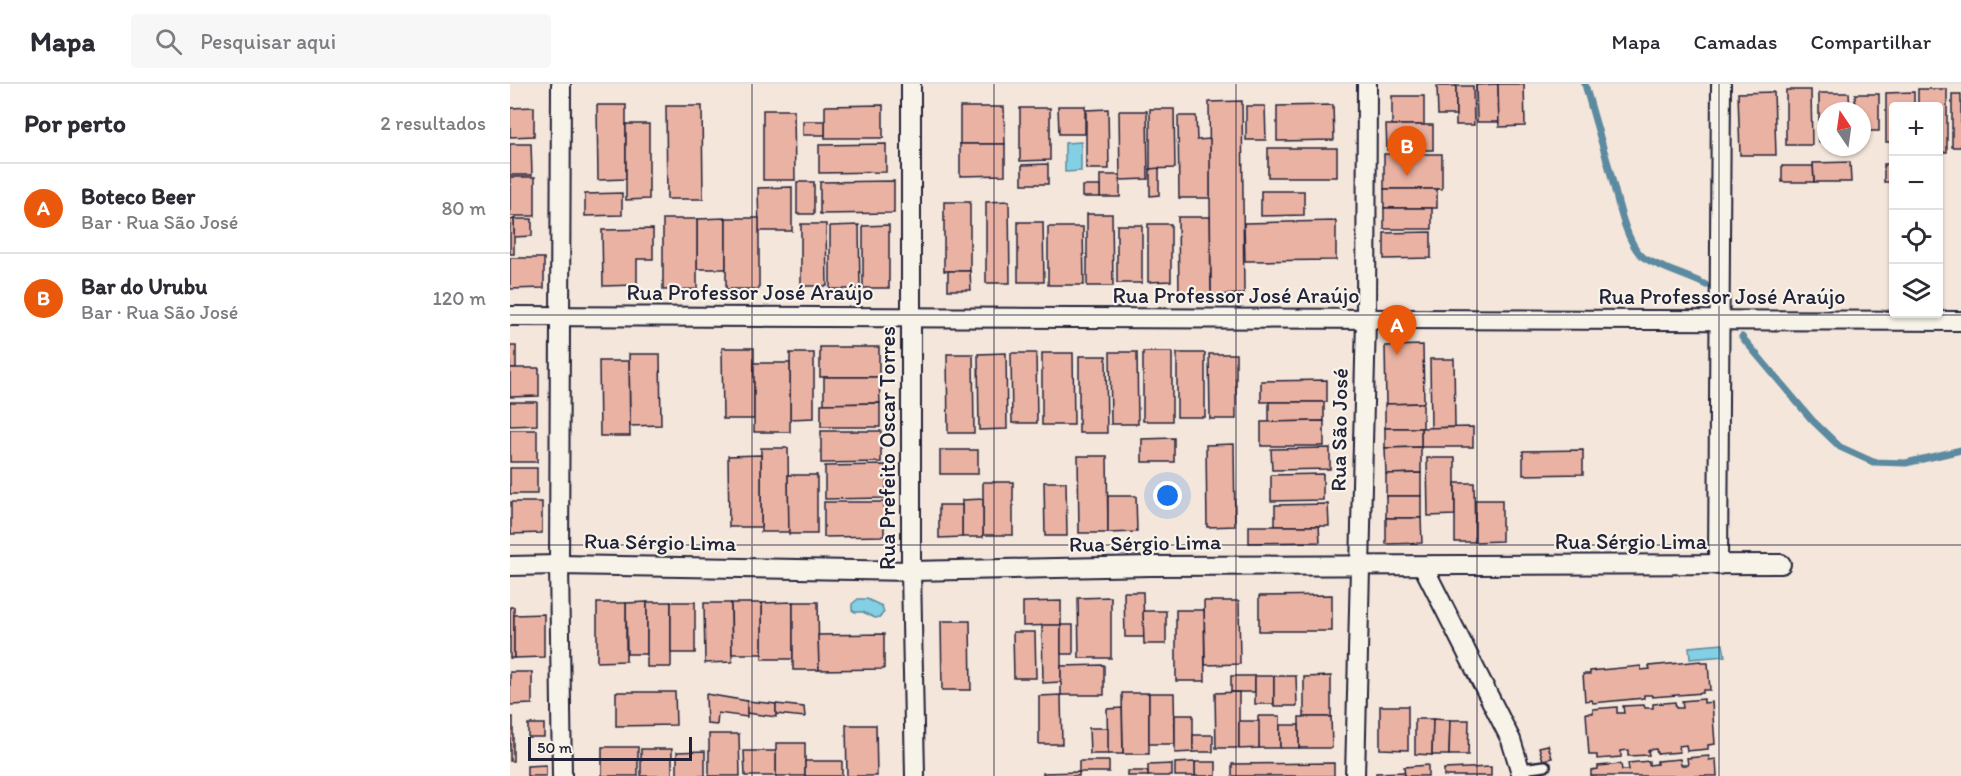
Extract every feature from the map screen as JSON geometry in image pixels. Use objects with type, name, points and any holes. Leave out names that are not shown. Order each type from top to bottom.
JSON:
[{"type":"street","points":[[561,84],[559,565],[562,776]]},
{"type":"street","name":"Rua Prefeito Oscar Torres","points":[[911,84],[911,571],[915,776]]},
{"type":"street","name":"Rua São José","points":[[1355,776],[1366,319],[1367,84]]},
{"type":"street","points":[[1718,565],[1721,84]]},
{"type":"street","name":"Rua Professor José Araújo","points":[[510,316],[1961,321]]},
{"type":"street","name":"Rua Sérgio Lima","points":[[510,566],[911,571],[1151,566],[1781,564]]},
{"type":"street","points":[[1423,566],[1511,740],[1522,772]]},
{"type":"lane","points":[[1522,772],[1545,766]]},
{"type":"water","points":[[1081,142],[1081,171],[1065,172],[1065,143]]},
{"type":"water","points":[[858,599],[867,599],[882,606],[884,612],[880,617],[875,618],[863,612],[855,612],[852,610],[852,604]]},
{"type":"water","points":[[1723,644],[1725,656],[1690,659],[1689,647]]},
{"type":"building","points":[[1498,84],[1499,122],[1477,122],[1476,85]]},
{"type":"building","points":[[1498,84],[1524,84],[1525,126],[1499,127]]},
{"type":"building","points":[[1437,86],[1456,86],[1456,115],[1438,115]]},
{"type":"building","points":[[1456,86],[1473,86],[1474,125],[1456,125]]},
{"type":"building","points":[[1918,89],[1947,89],[1947,152],[1943,152],[1943,102],[1918,102]]},
{"type":"building","points":[[1786,90],[1811,90],[1812,145],[1786,145]]},
{"type":"building","points":[[1774,92],[1776,155],[1740,155],[1738,93]]},
{"type":"building","points":[[1914,92],[1914,102],[1889,102],[1889,142],[1886,142],[1886,93]]},
{"type":"building","points":[[1819,93],[1849,93],[1850,102],[1819,102]]},
{"type":"building","points":[[1855,94],[1879,94],[1879,131],[1871,131],[1871,102],[1855,102]]},
{"type":"building","points":[[1952,94],[1961,94],[1961,147],[1952,147]]},
{"type":"building","points":[[1392,96],[1424,96],[1424,125],[1392,125]]},
{"type":"building","points":[[1242,101],[1244,294],[1211,295],[1209,102]]},
{"type":"building","points":[[597,105],[626,105],[626,179],[598,180]]},
{"type":"building","points":[[883,105],[883,138],[825,138],[825,106]]},
{"type":"building","points":[[1333,105],[1334,140],[1277,141],[1277,106]]},
{"type":"building","points":[[666,106],[702,106],[703,199],[667,199]]},
{"type":"building","points":[[1058,106],[1085,106],[1085,134],[1059,134]]},
{"type":"building","points":[[1246,106],[1265,106],[1266,140],[1246,140]]},
{"type":"building","points":[[534,107],[534,136],[510,137],[510,108]]},
{"type":"building","points":[[960,107],[1004,107],[1005,144],[960,144]]},
{"type":"building","points":[[1020,108],[1050,108],[1050,160],[1020,161]]},
{"type":"building","points":[[1108,109],[1109,169],[1086,169],[1086,110]]},
{"type":"building","points":[[1150,109],[1174,109],[1175,168],[1150,169]]},
{"type":"building","points":[[763,110],[794,110],[795,180],[763,180]]},
{"type":"building","points":[[1119,111],[1147,111],[1148,179],[1120,180]]},
{"type":"building","points":[[1178,116],[1196,116],[1197,140],[1210,139],[1210,198],[1179,198]]},
{"type":"building","points":[[803,121],[825,121],[825,135],[803,135]]},
{"type":"building","points":[[626,124],[649,124],[649,199],[626,200]]},
{"type":"building","points":[[1386,125],[1433,125],[1433,150],[1387,150]]},
{"type":"building","points":[[510,144],[531,144],[532,175],[510,175]]},
{"type":"building","points":[[886,144],[886,172],[819,173],[819,145]]},
{"type":"building","points":[[960,144],[1005,144],[1005,175],[960,176]]},
{"type":"building","points":[[1268,148],[1337,148],[1337,177],[1268,177]]},
{"type":"building","points":[[1384,154],[1442,154],[1442,189],[1384,189]]},
{"type":"building","points":[[1850,162],[1851,182],[1814,182],[1813,163]]},
{"type":"building","points":[[1048,164],[1048,184],[1022,184],[1022,165]]},
{"type":"building","points":[[1884,164],[1889,164],[1889,182],[1884,182]]},
{"type":"building","points":[[1782,166],[1813,166],[1814,182],[1782,182]]},
{"type":"building","points":[[1159,168],[1159,195],[1150,196],[1150,169]]},
{"type":"building","points":[[1100,175],[1120,175],[1120,197],[1100,197]]},
{"type":"building","points":[[510,177],[535,177],[535,216],[510,216]]},
{"type":"building","points":[[894,181],[894,213],[820,214],[820,182]]},
{"type":"building","points":[[797,182],[814,182],[814,214],[797,214]]},
{"type":"building","points":[[1082,186],[1100,186],[1100,197],[1082,197]]},
{"type":"building","points":[[792,187],[792,231],[759,231],[758,188]]},
{"type":"building","points":[[1384,189],[1437,189],[1437,208],[1384,208]]},
{"type":"building","points":[[1261,191],[1304,191],[1304,215],[1261,216]]},
{"type":"building","points":[[622,193],[622,215],[585,216],[585,194]]},
{"type":"building","points":[[1009,201],[1010,283],[986,283],[986,202]]},
{"type":"building","points":[[944,202],[970,202],[970,271],[944,271]]},
{"type":"building","points":[[1384,208],[1432,208],[1432,229],[1384,229]]},
{"type":"building","points":[[1087,214],[1112,214],[1113,286],[1087,286]]},
{"type":"building","points":[[1178,217],[1210,217],[1211,295],[1179,295]]},
{"type":"building","points":[[726,218],[726,269],[697,269],[697,219]]},
{"type":"building","points":[[726,218],[759,218],[759,289],[726,289]]},
{"type":"building","points":[[514,219],[532,219],[532,236],[514,237]]},
{"type":"building","points":[[514,219],[514,254],[510,254],[510,220]]},
{"type":"building","points":[[663,219],[697,219],[697,289],[663,290]]},
{"type":"building","points":[[1336,221],[1336,260],[1245,261],[1244,223]]},
{"type":"building","points":[[1018,222],[1043,222],[1044,282],[1018,282]]},
{"type":"building","points":[[801,224],[826,224],[827,286],[801,286]]},
{"type":"building","points":[[1148,224],[1171,224],[1171,281],[1148,282]]},
{"type":"building","points":[[859,225],[860,289],[830,289],[830,226]]},
{"type":"building","points":[[889,225],[889,288],[863,288],[863,226]]},
{"type":"building","points":[[1117,225],[1142,225],[1142,283],[1117,283]]},
{"type":"building","points":[[1048,227],[1083,227],[1084,285],[1048,285]]},
{"type":"building","points":[[653,229],[653,259],[637,259],[637,285],[603,286],[602,230]]},
{"type":"building","points":[[1431,232],[1431,258],[1384,259],[1384,233]]},
{"type":"building","points":[[510,258],[544,258],[544,288],[510,289]]},
{"type":"building","points":[[948,271],[970,271],[971,290],[948,290]]},
{"type":"building","points":[[1423,345],[1424,403],[1386,404],[1385,346]]},
{"type":"building","points":[[510,346],[516,346],[516,368],[510,368]]},
{"type":"building","points":[[820,347],[879,347],[879,377],[820,377]]},
{"type":"building","points":[[722,348],[754,348],[754,419],[723,419]]},
{"type":"building","points":[[1110,352],[1137,352],[1138,424],[1111,424]]},
{"type":"building","points":[[1143,352],[1172,352],[1172,421],[1143,421]]},
{"type":"building","points":[[790,353],[814,353],[814,418],[790,419]]},
{"type":"building","points":[[1006,353],[1007,429],[979,430],[978,354]]},
{"type":"building","points":[[1011,353],[1036,353],[1037,423],[1012,423]]},
{"type":"building","points":[[1042,353],[1073,353],[1074,425],[1042,425]]},
{"type":"building","points":[[1177,353],[1205,353],[1205,417],[1177,417]]},
{"type":"building","points":[[629,354],[660,354],[661,425],[630,426]]},
{"type":"building","points":[[947,354],[973,354],[974,433],[948,433]]},
{"type":"building","points":[[1209,354],[1236,354],[1236,419],[1210,419]]},
{"type":"building","points":[[1079,356],[1106,356],[1107,433],[1079,433]]},
{"type":"building","points":[[1430,359],[1454,359],[1455,427],[1431,428]]},
{"type":"building","points":[[599,361],[629,361],[630,436],[600,436]]},
{"type":"building","points":[[754,363],[790,363],[790,432],[754,432]]},
{"type":"building","points":[[510,368],[539,368],[539,396],[510,397]]},
{"type":"building","points":[[824,377],[879,377],[880,403],[824,404]]},
{"type":"building","points":[[1327,380],[1327,402],[1261,402],[1261,381]]},
{"type":"building","points":[[510,402],[537,402],[537,425],[510,426]]},
{"type":"building","points":[[1269,402],[1324,402],[1324,421],[1269,422]]},
{"type":"building","points":[[880,403],[880,427],[821,427],[821,404]]},
{"type":"building","points":[[1423,403],[1423,428],[1385,428],[1385,404]]},
{"type":"building","points":[[1324,421],[1324,446],[1261,446],[1261,422]]},
{"type":"building","points":[[1473,427],[1473,447],[1421,447],[1421,428]]},
{"type":"building","points":[[1385,428],[1421,428],[1421,447],[1385,448]]},
{"type":"building","points":[[510,430],[537,430],[537,462],[510,462]]},
{"type":"building","points":[[821,431],[881,431],[881,462],[821,463]]},
{"type":"building","points":[[1174,438],[1174,462],[1142,462],[1142,439]]},
{"type":"building","points":[[1234,444],[1235,526],[1207,527],[1206,445]]},
{"type":"building","points":[[1421,447],[1421,473],[1386,474],[1385,448]]},
{"type":"building","points":[[761,448],[788,448],[789,532],[761,532]]},
{"type":"building","points":[[1330,448],[1330,469],[1272,470],[1271,449]]},
{"type":"building","points":[[940,450],[978,450],[978,474],[940,474]]},
{"type":"building","points":[[1583,450],[1583,474],[1523,475],[1523,451]]},
{"type":"building","points":[[761,455],[761,527],[729,527],[728,456]]},
{"type":"building","points":[[1078,456],[1107,456],[1108,533],[1079,533]]},
{"type":"building","points":[[1427,458],[1455,458],[1455,515],[1428,516]]},
{"type":"building","points":[[886,465],[886,498],[825,499],[825,466]]},
{"type":"building","points":[[510,468],[537,468],[537,494],[510,494]]},
{"type":"building","points":[[1421,473],[1421,496],[1386,496],[1386,474]]},
{"type":"building","points":[[1323,474],[1323,500],[1271,501],[1271,475]]},
{"type":"building","points":[[788,475],[817,475],[817,534],[789,534]]},
{"type":"building","points":[[983,482],[1013,482],[1013,535],[983,535]]},
{"type":"building","points":[[1044,482],[1066,482],[1067,536],[1045,536]]},
{"type":"building","points":[[1455,483],[1474,483],[1475,542],[1455,542]]},
{"type":"building","points":[[1108,496],[1136,496],[1137,532],[1108,533]]},
{"type":"building","points":[[1386,496],[1421,496],[1421,518],[1386,518]]},
{"type":"building","points":[[983,499],[983,537],[962,537],[962,500]]},
{"type":"building","points":[[1475,500],[1502,500],[1502,541],[1475,542]]},
{"type":"building","points":[[511,502],[542,502],[542,533],[511,534]]},
{"type":"building","points":[[824,502],[884,502],[884,536],[824,537]]},
{"type":"building","points":[[1328,504],[1329,526],[1275,526],[1275,505]]},
{"type":"building","points":[[939,505],[962,505],[962,537],[939,538]]},
{"type":"building","points":[[1386,518],[1421,518],[1422,543],[1386,544]]},
{"type":"building","points":[[1249,526],[1319,526],[1320,542],[1249,543]]},
{"type":"building","points":[[1124,592],[1143,592],[1144,637],[1125,637]]},
{"type":"building","points":[[1332,595],[1332,631],[1259,631],[1259,596]]},
{"type":"building","points":[[1111,597],[1111,658],[1079,658],[1078,598]]},
{"type":"building","points":[[1061,601],[1061,625],[1023,626],[1023,602]]},
{"type":"building","points":[[1204,601],[1239,601],[1240,664],[1205,665]]},
{"type":"building","points":[[647,602],[647,654],[627,654],[626,603]]},
{"type":"building","points":[[647,602],[671,602],[671,667],[647,667]]},
{"type":"building","points":[[671,602],[695,602],[695,653],[671,653]]},
{"type":"building","points":[[793,602],[793,659],[762,659],[762,603]]},
{"type":"building","points":[[793,602],[818,602],[819,670],[793,670]]},
{"type":"building","points":[[597,603],[626,603],[626,661],[597,662]]},
{"type":"building","points":[[704,603],[731,603],[732,662],[705,663]]},
{"type":"building","points":[[731,603],[762,603],[762,654],[732,654]]},
{"type":"building","points":[[510,607],[514,607],[514,658],[510,658]]},
{"type":"building","points":[[1176,610],[1204,610],[1205,681],[1176,681]]},
{"type":"building","points":[[1143,611],[1166,611],[1166,644],[1144,644]]},
{"type":"building","points":[[544,614],[544,657],[514,658],[514,615]]},
{"type":"building","points":[[941,621],[970,621],[971,690],[942,690]]},
{"type":"building","points":[[1042,625],[1061,625],[1061,682],[1043,683]]},
{"type":"building","points":[[1061,625],[1073,625],[1073,654],[1061,654]]},
{"type":"building","points":[[1013,632],[1035,632],[1036,678],[1014,678]]},
{"type":"building","points":[[884,634],[884,669],[819,670],[818,635]]},
{"type":"building","points":[[1701,661],[1701,663],[1708,663],[1710,690],[1703,690],[1703,693],[1652,697],[1652,695],[1644,695],[1644,698],[1593,703],[1592,700],[1585,701],[1583,674],[1590,674],[1590,671],[1641,666],[1641,670],[1650,669],[1649,666]]},
{"type":"building","points":[[1104,665],[1104,695],[1061,695],[1061,666]]},
{"type":"building","points":[[510,672],[532,672],[532,704],[510,705]]},
{"type":"building","points":[[1231,676],[1255,676],[1255,692],[1231,692]]},
{"type":"building","points":[[1255,676],[1274,676],[1274,704],[1255,704]]},
{"type":"building","points":[[1274,676],[1296,676],[1297,706],[1274,706]]},
{"type":"building","points":[[1331,676],[1331,717],[1304,717],[1304,677]]},
{"type":"building","points":[[616,692],[675,692],[676,725],[616,726]]},
{"type":"building","points":[[1239,692],[1239,748],[1216,748],[1215,693]]},
{"type":"building","points":[[1122,693],[1149,693],[1149,754],[1123,754]]},
{"type":"building","points":[[1149,693],[1174,693],[1175,744],[1149,744]]},
{"type":"building","points":[[706,694],[747,701],[747,717],[718,713],[717,725],[707,724]]},
{"type":"building","points":[[1061,695],[1062,744],[1039,744],[1039,696]]},
{"type":"building","points":[[1704,699],[1704,703],[1712,702],[1715,744],[1708,745],[1708,749],[1687,751],[1686,745],[1679,746],[1680,752],[1657,754],[1656,749],[1648,750],[1649,755],[1628,756],[1628,750],[1621,751],[1621,757],[1597,759],[1597,755],[1589,755],[1586,713],[1593,713],[1593,709],[1617,707],[1617,713],[1624,713],[1623,706],[1644,705],[1645,708],[1653,708],[1653,704],[1675,702],[1676,708],[1683,708],[1682,701]]},
{"type":"building","points":[[747,701],[776,704],[776,717],[747,713]]},
{"type":"building","points":[[776,704],[804,707],[805,717],[776,714]]},
{"type":"building","points":[[1380,706],[1408,706],[1408,750],[1380,749]]},
{"type":"building","points":[[1122,708],[1123,754],[1108,754],[1107,709]]},
{"type":"building","points":[[1175,715],[1193,715],[1193,752],[1175,753]]},
{"type":"building","points":[[1258,716],[1280,716],[1280,748],[1259,748]]},
{"type":"building","points":[[510,717],[513,717],[513,761],[510,761]]},
{"type":"building","points":[[1299,717],[1331,717],[1332,748],[1299,748]]},
{"type":"building","points":[[1415,719],[1433,719],[1432,755],[1415,754]]},
{"type":"building","points":[[1433,719],[1450,720],[1449,755],[1432,755]]},
{"type":"building","points":[[1450,720],[1469,720],[1468,755],[1449,755]]},
{"type":"building","points":[[1239,721],[1259,721],[1259,748],[1239,749]]},
{"type":"building","points":[[528,724],[544,724],[544,737],[528,737]]},
{"type":"building","points":[[846,725],[876,725],[877,776],[847,776]]},
{"type":"building","points":[[1280,725],[1299,725],[1299,748],[1280,748]]},
{"type":"building","points":[[1089,728],[1108,728],[1108,754],[1090,754]]},
{"type":"building","points":[[709,734],[739,734],[740,776],[709,776]]},
{"type":"building","points":[[1193,735],[1213,735],[1213,752],[1193,752]]},
{"type":"building","points":[[776,743],[805,743],[805,776],[776,776]]},
{"type":"building","points":[[1548,745],[1552,758],[1543,760],[1539,747]]},
{"type":"building","points":[[602,747],[638,747],[638,776],[602,776]]},
{"type":"building","points":[[641,749],[672,749],[672,776],[641,776]]},
{"type":"building","points":[[705,751],[705,776],[677,776],[677,752]]},
{"type":"building","points":[[744,751],[776,751],[776,776],[745,776]]},
{"type":"building","points":[[1709,756],[1709,760],[1716,759],[1717,776],[1591,776],[1591,770],[1598,769],[1598,766],[1621,764],[1622,770],[1629,770],[1628,763],[1649,761],[1649,765],[1657,764],[1657,761],[1680,759],[1681,765],[1688,765],[1687,758]]},
{"type":"building","points":[[805,761],[842,761],[842,776],[805,776]]},
{"type":"building","points":[[1079,761],[1109,761],[1109,772],[1079,772]]},
{"type":"building","points":[[1195,762],[1216,762],[1216,776],[1195,776]]},
{"type":"building","points":[[1195,762],[1195,776],[1175,776],[1175,763]]},
{"type":"building","points":[[1334,763],[1334,776],[1232,776],[1232,764]]},
{"type":"building","points":[[1172,764],[1172,776],[1148,776],[1148,765]]},
{"type":"building","points":[[546,765],[546,776],[527,776],[527,766]]},
{"type":"building","points":[[1428,765],[1428,776],[1405,776],[1404,767]]},
{"type":"building","points":[[1491,767],[1491,776],[1444,776],[1444,769]]},
{"type":"building","points":[[1127,771],[1148,771],[1148,776],[1127,776]]},
{"type":"building","points":[[1079,772],[1079,776],[1043,776],[1043,773]]},
{"type":"building","points":[[1404,772],[1405,776],[1376,776],[1376,773]]},
{"type":"waterway","points":[[1585,84],[1621,214],[1636,250],[1649,261],[1706,285]]},
{"type":"waterway","points":[[1742,337],[1812,420],[1840,447],[1873,462],[1906,463],[1961,450]]},
{"type":"place","name":"Bar do Urubu","points":[[1407,176]]},
{"type":"place","name":"Boteco Beer","points":[[1397,355]]}]
